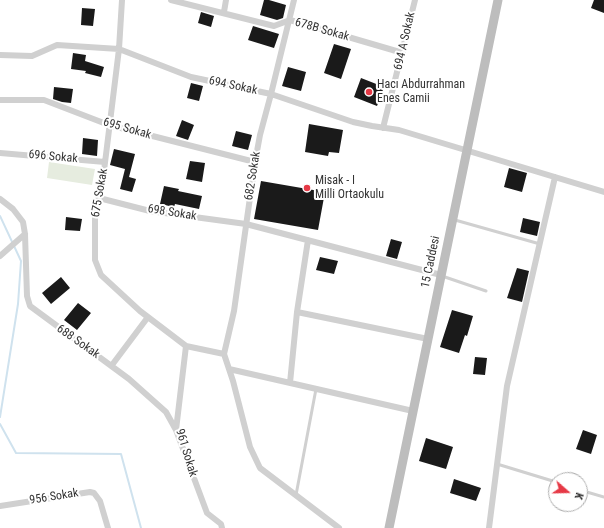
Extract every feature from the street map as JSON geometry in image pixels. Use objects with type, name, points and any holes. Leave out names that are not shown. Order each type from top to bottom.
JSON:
[{"type":"street","name":"675 Sokak","points":[[122,0],[119,49],[102,187],[95,210],[95,260],[102,275],[148,317],[186,346]]},
{"type":"street","name":"678B Sokak","points":[[171,0],[224,12],[274,26],[290,20],[403,53]]},
{"type":"street","points":[[224,12],[226,0]]},
{"type":"street","name":"682 Sokak","points":[[224,354],[234,310],[254,162],[294,0]]},
{"type":"street","name":"694 A Sokak","points":[[383,128],[403,53],[415,0]]},
{"type":"street","name":"15 Caddesi","points":[[389,528],[498,0]]},
{"type":"street","name":"694 Sokak","points":[[0,56],[32,56],[57,45],[119,49],[191,77],[271,94],[353,122],[399,130],[604,192]]},
{"type":"street","name":"695 Sokak","points":[[0,100],[44,100],[109,125],[254,162]]},
{"type":"street","name":"696 Sokak","points":[[0,153],[105,162]]},
{"type":"street","points":[[489,528],[507,386],[555,177]]},
{"type":"street","name":"698 Sokak","points":[[99,198],[150,210],[246,224],[441,275]]},
{"type":"street","points":[[0,199],[13,209],[23,222],[25,234],[0,256]]},
{"type":"street","name":"688 Sokak","points":[[25,234],[27,296],[30,306],[50,322],[112,365],[166,412],[176,430]]},
{"type":"street","points":[[290,383],[297,312],[308,240]]},
{"type":"street","points":[[297,312],[428,339]]},
{"type":"street","points":[[112,365],[148,317]]},
{"type":"street","points":[[186,346],[224,354],[250,448],[260,468],[339,528]]},
{"type":"street","name":"961 Sokak","points":[[186,346],[176,430],[207,513],[221,524],[222,528]]},
{"type":"street","points":[[229,369],[413,411]]},
{"type":"street","name":"956 Sokak","points":[[0,506],[90,492],[94,493],[100,501],[108,528]]},
{"type":"lane","points":[[452,220],[540,244]]},
{"type":"lane","points":[[441,275],[486,290]]},
{"type":"lane","points":[[296,496],[316,389]]},
{"type":"lane","points":[[497,464],[548,480]]},
{"type":"lane","points":[[588,492],[604,497]]},
{"type":"shaded area","points":[[49,162],[95,169],[92,185],[47,178]]},
{"type":"building","points":[[264,0],[286,5],[283,18],[277,20],[260,15]]},
{"type":"building","points":[[594,0],[604,0],[604,13],[591,8]]},
{"type":"building","points":[[82,8],[95,9],[93,26],[81,25]]},
{"type":"building","points":[[201,12],[214,16],[211,27],[198,23]]},
{"type":"building","points":[[253,26],[279,34],[274,48],[248,40]]},
{"type":"building","points":[[334,44],[351,49],[341,79],[324,73]]},
{"type":"building","points":[[73,53],[86,55],[85,61],[104,67],[101,77],[85,73],[86,71],[71,69]]},
{"type":"building","points":[[288,67],[306,72],[301,91],[282,86]]},
{"type":"building","name":"Hacı Abdurrahman Enes Camii","points":[[361,78],[384,87],[377,106],[354,97]]},
{"type":"building","points":[[191,83],[203,86],[199,101],[187,98]]},
{"type":"building","points":[[54,87],[73,89],[71,103],[53,99]]},
{"type":"building","points":[[182,120],[194,125],[188,140],[176,136]]},
{"type":"building","points":[[309,124],[343,130],[339,153],[329,152],[328,156],[305,152]]},
{"type":"building","points":[[236,131],[252,135],[248,150],[232,146]]},
{"type":"building","points":[[83,138],[98,140],[97,156],[82,154]]},
{"type":"building","points":[[114,149],[135,154],[129,177],[136,179],[132,192],[120,189],[125,169],[110,165]]},
{"type":"building","points":[[190,161],[205,163],[202,182],[186,179]]},
{"type":"building","points":[[509,168],[527,173],[522,192],[504,187]]},
{"type":"building","points":[[261,181],[325,192],[318,230],[254,219]]},
{"type":"building","points":[[164,186],[179,189],[178,191],[202,196],[199,209],[175,204],[174,207],[160,204]]},
{"type":"building","points":[[66,217],[82,219],[80,231],[65,230]]},
{"type":"building","points":[[523,218],[540,222],[537,236],[520,232]]},
{"type":"building","points":[[391,239],[402,242],[397,259],[386,256]]},
{"type":"building","points":[[320,257],[338,261],[334,274],[316,270]]},
{"type":"building","points":[[517,268],[529,271],[522,302],[507,298]]},
{"type":"building","points":[[61,277],[70,288],[51,304],[42,293]]},
{"type":"building","points":[[78,303],[91,313],[77,330],[64,320]]},
{"type":"building","points":[[452,310],[473,316],[467,336],[465,335],[459,353],[440,347]]},
{"type":"building","points":[[475,357],[487,358],[485,375],[473,374]]},
{"type":"building","points":[[583,430],[597,435],[591,454],[576,449]]},
{"type":"building","points":[[426,438],[453,447],[446,469],[419,461]]},
{"type":"building","points":[[454,479],[481,488],[476,501],[450,493]]},
{"type":"waterway","points":[[0,216],[21,261],[18,304],[0,417]]},
{"type":"waterway","points":[[0,424],[16,453],[121,454],[141,528]]},
{"type":"place","name":"Hacı Abdurrahman Enes Camii","points":[[369,92]]},
{"type":"place","name":"Misak - I Milli Ortaokulu","points":[[307,188]]}]
